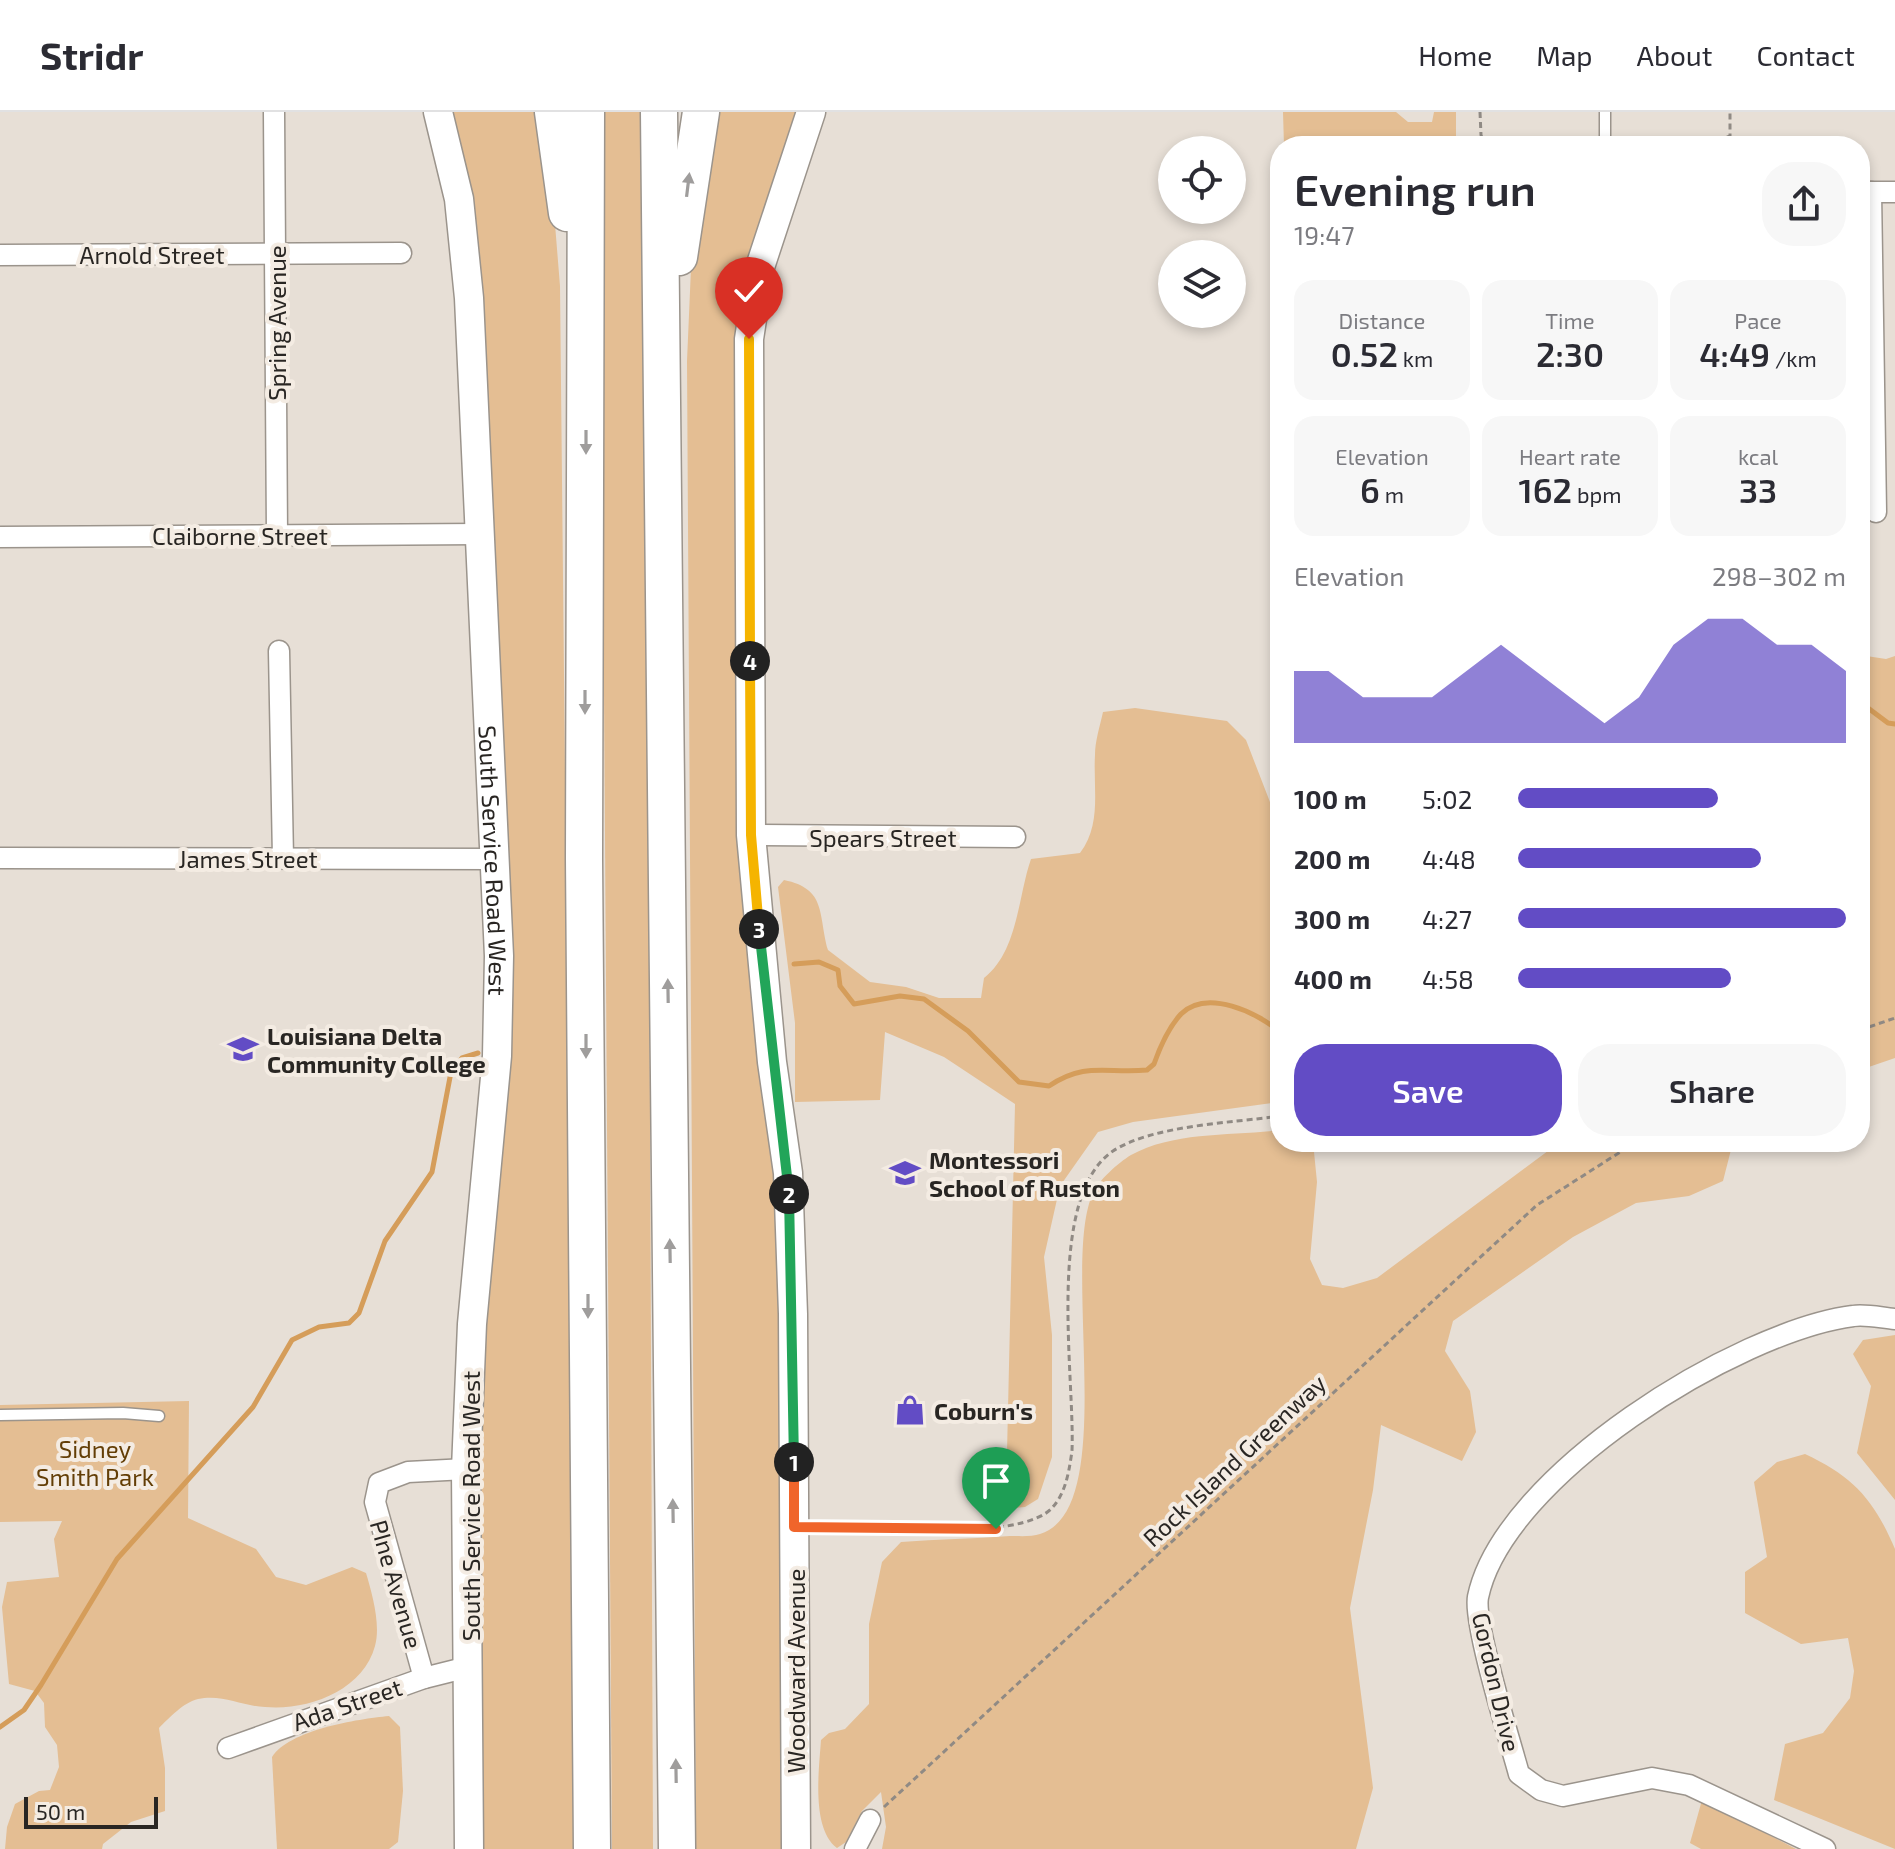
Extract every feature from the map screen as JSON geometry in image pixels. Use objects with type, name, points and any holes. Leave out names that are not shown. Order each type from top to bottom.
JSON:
[{"type":"highway","points":[[553,112],[587,383]]},
{"type":"highway","points":[[586,112],[584,859],[592,1849]]},
{"type":"highway","points":[[659,112],[677,1849]]},
{"type":"highway","points":[[662,457],[677,266],[701,112]]},
{"type":"main road","name":"South Service Road West","points":[[438,112],[459,199],[469,298],[496,859],[497,1056],[472,1324],[466,1469],[468,1667],[464,1847]]},
{"type":"main road","name":"Woodward Avenue","points":[[796,1849],[788,1173],[772,1062],[751,835],[749,339],[760,267],[811,112]]},
{"type":"street","name":"Spring Avenue","points":[[274,112],[277,535]]},
{"type":"street","points":[[1870,192],[1895,192]]},
{"type":"street","name":"Arnold Street","points":[[0,255],[401,253]]},
{"type":"street","points":[[1870,320],[1876,512]]},
{"type":"street","name":"Claiborne Street","points":[[0,537],[480,534]]},
{"type":"street","points":[[279,651],[283,858]]},
{"type":"street","name":"Spears Street","points":[[751,835],[1015,837]]},
{"type":"street","name":"James Street","points":[[0,858],[496,859]]},
{"type":"street","name":"Gordon Drive","points":[[1825,1849],[1689,1785],[1652,1778],[1563,1796],[1530,1782],[1519,1774],[1477,1600],[1488,1568],[1506,1534],[1537,1499],[1600,1440],[1666,1392],[1762,1342],[1854,1315],[1895,1319]]},
{"type":"street","name":"PIne Avenue","points":[[424,1678],[375,1502],[379,1483],[408,1472],[466,1469]]},
{"type":"street","name":"Ada Street","points":[[228,1748],[424,1678],[468,1667]]},
{"type":"street","points":[[855,1849],[870,1820]]},
{"type":"lane","points":[[1605,112],[1605,136]]},
{"type":"lane","points":[[0,1415],[76,1412],[159,1416]]},
{"type":"path","points":[[1480,112],[1484,136]]},
{"type":"path","points":[[1730,112],[1730,136]]},
{"type":"path","points":[[1870,1027],[1895,1018]]},
{"type":"path","points":[[794,1527],[996,1529],[1032,1522],[1044,1515],[1053,1507],[1065,1484],[1072,1451],[1071,1243],[1077,1203],[1091,1174],[1112,1152],[1143,1139],[1270,1118]]},
{"type":"path","name":"Rock Island Greenway","points":[[870,1820],[1537,1205],[1620,1152]]},
{"type":"green space","points":[[448,112],[541,112],[552,187],[560,286],[567,966],[573,1121],[576,1849],[481,1849],[478,1357],[501,1103]]},
{"type":"green space","points":[[600,112],[646,112],[653,1849],[612,1849]]},
{"type":"green space","points":[[713,112],[803,112],[743,311],[784,1475],[781,1849],[696,1849],[687,361],[691,268]]},
{"type":"green space","points":[[1283,112],[1396,112],[1408,122],[1432,122],[1434,112],[1456,112],[1456,136],[1284,136]]},
{"type":"green space","points":[[1895,656],[1895,1058],[1870,1067],[1870,657],[1886,659]]},
{"type":"green space","points":[[1135,708],[1227,721],[1246,740],[1270,802],[1270,1103],[1133,1122],[1098,1132],[1060,1186],[1044,1257],[1052,1335],[1052,1457],[1038,1499],[1025,1507],[1011,1508],[1006,1496],[1015,1104],[944,1057],[885,1032],[880,1100],[795,1102],[795,1023],[778,887],[784,880],[808,890],[821,914],[828,950],[870,982],[906,987],[939,998],[981,998],[984,978],[1004,954],[1010,939],[1031,859],[1080,853],[1087,842],[1094,818],[1095,750],[1103,712]]},
{"type":"green space","points":[[1270,1131],[1270,1152],[1314,1152],[1317,1182],[1310,1259],[1322,1285],[1343,1288],[1377,1278],[1547,1152],[1730,1152],[1723,1181],[1689,1196],[1636,1203],[1573,1237],[1453,1321],[1445,1351],[1470,1391],[1476,1432],[1462,1461],[1381,1425],[1373,1490],[1350,1608],[1373,1788],[1356,1849],[882,1849],[886,1827],[881,1792],[862,1811],[846,1842],[837,1848],[823,1827],[820,1813],[818,1782],[821,1740],[829,1733],[845,1729],[869,1704],[869,1624],[882,1562],[901,1542],[1033,1536],[1064,1515],[1078,1480],[1084,1434],[1082,1273],[1085,1227],[1093,1193],[1104,1177],[1131,1155],[1166,1142]]},
{"type":"green space","points":[[1895,1335],[1895,1500],[1857,1453],[1871,1386],[1853,1354],[1863,1340]]},
{"type":"green space","name":"Sidney Smith Park","points":[[189,1401],[188,1518],[256,1549],[276,1577],[306,1585],[352,1567],[366,1573],[377,1629],[369,1662],[346,1686],[331,1695],[298,1705],[265,1707],[216,1698],[187,1703],[159,1728],[165,1768],[165,1811],[131,1822],[103,1844],[102,1849],[5,1849],[7,1827],[15,1804],[39,1791],[50,1790],[59,1767],[57,1745],[45,1727],[44,1703],[35,1691],[9,1684],[2,1607],[7,1582],[59,1577],[54,1539],[62,1521],[0,1522],[0,1405]]},
{"type":"green space","points":[[1805,1454],[1837,1472],[1860,1492],[1879,1517],[1895,1549],[1895,1849],[1774,1800],[1785,1744],[1823,1733],[1850,1698],[1854,1671],[1848,1638],[1801,1644],[1745,1613],[1745,1572],[1767,1557],[1754,1482],[1777,1462]]},
{"type":"green space","points":[[389,1716],[400,1727],[403,1791],[398,1842],[389,1849],[277,1849],[272,1757],[293,1740],[308,1733],[342,1723]]},
{"type":"green space","points":[[1702,1800],[1796,1849],[1701,1849],[1690,1843]]},
{"type":"waterway","points":[[1870,710],[1888,723],[1895,724]]},
{"type":"waterway","points":[[794,964],[819,962],[838,970],[840,986],[854,1004],[900,996],[924,999],[968,1031],[1019,1082],[1049,1086],[1062,1078],[1086,1071],[1147,1070],[1154,1064],[1165,1038],[1181,1014],[1204,1003],[1232,1006],[1270,1025]]},
{"type":"waterway","points":[[0,1727],[24,1710],[117,1559],[253,1407],[292,1340],[319,1327],[349,1323],[359,1313],[385,1241],[432,1172],[451,1072],[462,1058],[478,1053]]},
{"type":"place","name":"Louisiana Delta Community College","points":[[243,1049]]},
{"type":"place","name":"Montessori School of Ruston","points":[[905,1173]]},
{"type":"place","name":"Coburn's","points":[[910,1410]]},
{"type":"route","points":[[749,339],[751,835],[772,1062],[788,1173],[793,1314],[794,1527],[996,1529]]}]
